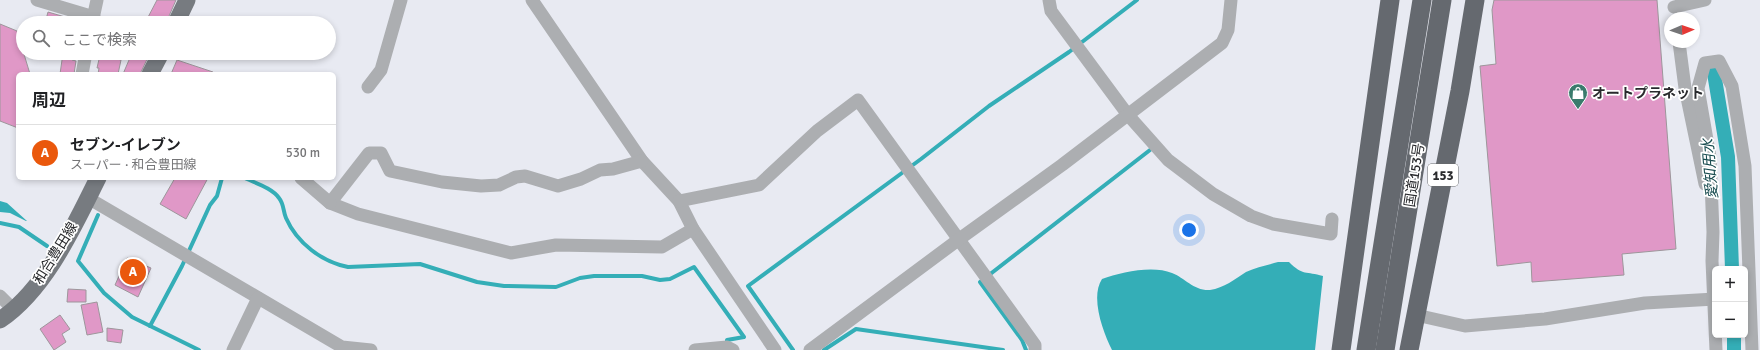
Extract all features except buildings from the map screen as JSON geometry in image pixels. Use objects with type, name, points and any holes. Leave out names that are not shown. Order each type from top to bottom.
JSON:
[{"type":"highway","points":[[1341,350],[1390,0]]},
{"type":"highway","name":"国道153号","points":[[1366,350],[1422,0]]},
{"type":"highway","name":"国道153号","points":[[1385,350],[1442,0]]},
{"type":"highway","name":"153","points":[[1409,350],[1460,91],[1475,0]]},
{"type":"main road","points":[[179,16],[187,0]]},
{"type":"main road","points":[[151,72],[157,60]]},
{"type":"main road","name":"和合豊田線","points":[[0,320],[14,310],[42,277],[63,245],[97,180]]},
{"type":"street","points":[[37,0],[82,16]]},
{"type":"street","points":[[94,16],[97,0]]},
{"type":"street","points":[[368,87],[381,70],[401,0]]},
{"type":"street","points":[[532,0],[642,161],[679,201],[693,229],[775,350]]},
{"type":"street","points":[[1049,0],[1051,11],[1128,116],[1168,160],[1213,194],[1251,216],[1273,224],[1331,234],[1332,219]]},
{"type":"street","points":[[810,350],[1128,116],[1222,44],[1228,30],[1231,0]]},
{"type":"street","points":[[1674,8],[1705,0]]},
{"type":"street","points":[[1680,48],[1685,88],[1701,170],[1711,204]]},
{"type":"street","points":[[82,72],[85,60]]},
{"type":"street","points":[[1712,266],[1713,232],[1710,157],[1698,88],[1705,63],[1719,62],[1732,86],[1745,166],[1752,350]]},
{"type":"street","points":[[679,201],[760,185],[817,131],[858,100],[1035,345],[1035,350]]},
{"type":"street","points":[[330,203],[369,153],[381,154],[390,171],[442,182],[481,186],[500,185],[516,177],[525,176],[558,186],[580,179],[600,170],[613,169],[642,161]]},
{"type":"street","points":[[303,180],[330,203],[358,214],[511,253],[556,245],[662,247],[693,229]]},
{"type":"street","points":[[88,198],[342,347],[370,350]]},
{"type":"street","points":[[0,296],[14,310]]},
{"type":"street","points":[[233,350],[258,298]]},
{"type":"street","points":[[1416,316],[1465,326],[1544,319],[1645,303],[1712,299]]},
{"type":"street","points":[[1714,302],[1716,350]]},
{"type":"street","points":[[695,350],[727,347],[733,350]]},
{"type":"water","points":[[0,201],[7,203],[27,221],[10,213],[0,212]]},
{"type":"water","points":[[1278,262],[1289,262],[1301,271],[1323,276],[1315,350],[1112,350],[1099,314],[1097,295],[1102,279],[1137,270],[1156,270],[1172,273],[1194,286],[1204,290],[1210,290],[1225,285],[1250,270]]},
{"type":"waterway","points":[[793,350],[748,286],[921,159],[989,106],[1069,52],[1137,0]]},
{"type":"waterway","name":"愛知用水","points":[[1713,67],[1728,157],[1732,266]]},
{"type":"waterway","points":[[1026,350],[1022,340],[980,282],[1150,150]]},
{"type":"waterway","points":[[150,326],[182,266],[210,205],[217,196],[221,180]]},
{"type":"waterway","points":[[249,180],[276,194],[282,203],[286,218],[291,227],[297,236],[311,250],[329,261],[348,267],[420,264],[477,282],[504,286],[556,287],[580,278],[594,276],[642,276],[660,280],[670,279],[694,267],[744,337],[727,340],[727,346]]},
{"type":"waterway","points":[[98,215],[78,261],[104,293],[132,317],[199,350]]},
{"type":"waterway","points":[[0,223],[19,227],[47,246]]},
{"type":"waterway","points":[[824,350],[856,329],[1003,350]]},
{"type":"waterway","name":"愛知用水","points":[[1734,338],[1734,350]]},
{"type":"place","name":"オートプラネット","points":[[1578,110]]},
{"type":"place","name":"セブン-イレブン","points":[[133,272]]}]
